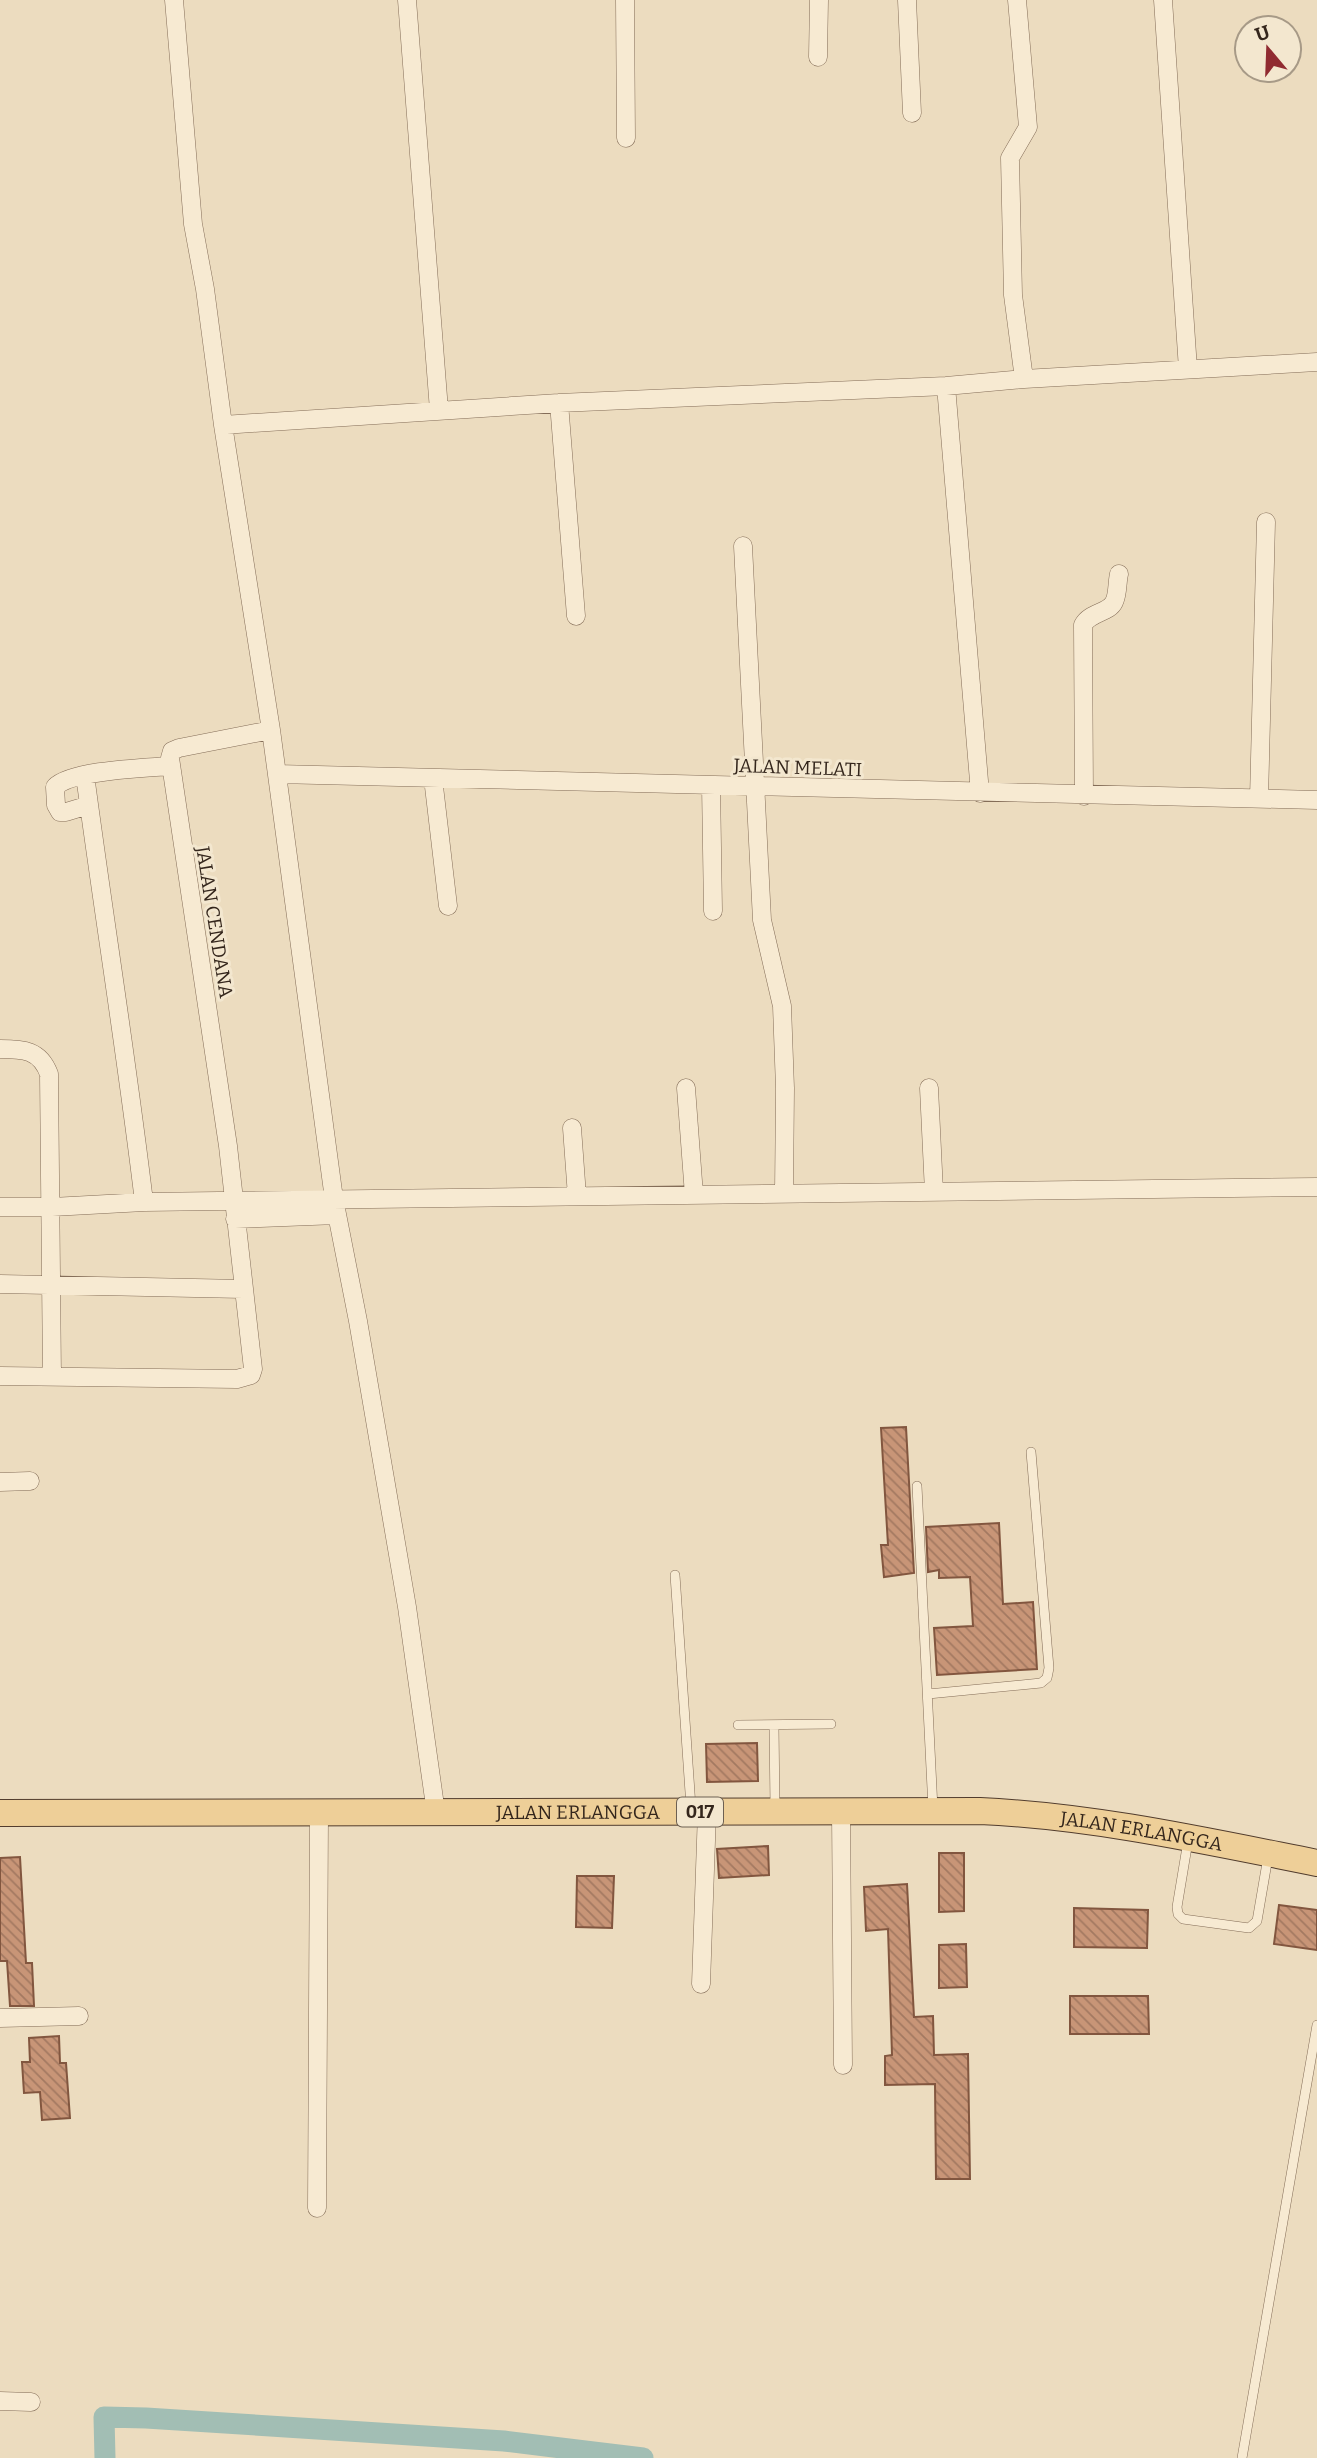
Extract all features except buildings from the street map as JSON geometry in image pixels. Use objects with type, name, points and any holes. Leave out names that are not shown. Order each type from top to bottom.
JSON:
[{"type":"main road","name":"JALAN ERLANGGA","points":[[0,1814],[1032,1813],[1317,1863]]},
{"type":"street","points":[[174,0],[193,224],[271,730],[335,1207],[361,1335],[407,1607],[436,1814]]},
{"type":"street","points":[[407,0],[439,410]]},
{"type":"street","points":[[625,0],[626,138]]},
{"type":"street","points":[[818,57],[819,0]]},
{"type":"street","points":[[907,0],[912,113]]},
{"type":"street","points":[[1017,0],[1028,127],[1010,158],[1010,172],[1013,295],[1024,379]]},
{"type":"street","points":[[1163,0],[1188,369]]},
{"type":"street","points":[[223,425],[559,403],[946,386],[1317,362]]},
{"type":"street","points":[[946,386],[980,793]]},
{"type":"street","points":[[559,403],[576,616]]},
{"type":"street","points":[[1259,799],[1266,522]]},
{"type":"street","points":[[743,546],[762,920],[782,1006],[785,1088],[784,1194]]},
{"type":"street","points":[[1084,796],[1083,625],[1087,618],[1115,602],[1119,574]]},
{"type":"street","points":[[89,805],[60,812],[56,804],[55,787],[59,783],[85,775],[170,766],[172,751],[179,748],[271,730]]},
{"type":"street","name":"JALAN CENDANA","points":[[0,1376],[245,1378],[251,1375],[253,1369],[228,1146],[170,766]]},
{"type":"street","name":"JALAN MELATI","points":[[277,774],[1317,800]]},
{"type":"street","points":[[85,775],[108,951],[128,1068],[144,1202]]},
{"type":"street","points":[[433,778],[448,906]]},
{"type":"street","points":[[711,785],[713,911]]},
{"type":"street","points":[[0,1049],[31,1052],[44,1062],[49,1074],[52,1377]]},
{"type":"street","points":[[686,1088],[694,1195]]},
{"type":"street","points":[[929,1088],[934,1192]]},
{"type":"street","points":[[572,1128],[577,1196]]},
{"type":"street","points":[[235,1219],[335,1207],[577,1196],[1317,1186]]},
{"type":"street","points":[[0,1207],[233,1200],[335,1207]]},
{"type":"street","points":[[0,1284],[243,1289]]},
{"type":"street","points":[[0,1482],[30,1481]]},
{"type":"street","points":[[699,1812],[701,1984]]},
{"type":"street","points":[[841,1812],[843,2065]]},
{"type":"street","points":[[317,2208],[319,1813]]},
{"type":"street","points":[[0,2018],[79,2016]]},
{"type":"street","points":[[0,2402],[31,2402]]},
{"type":"lane","points":[[928,1694],[1041,1683],[1047,1678],[1049,1668],[1031,1452]]},
{"type":"lane","points":[[917,1486],[933,1811]]},
{"type":"lane","points":[[675,1575],[699,1812]]},
{"type":"lane","points":[[738,1725],[831,1724]]},
{"type":"lane","points":[[774,1726],[775,1812]]},
{"type":"lane","points":[[1188,1839],[1177,1907],[1178,1914],[1183,1919],[1249,1928],[1254,1926],[1258,1921],[1269,1854]]},
{"type":"lane","points":[[1242,2458],[1317,2025]]},
{"type":"waterway","points":[[105,2458],[104,2417],[504,2441],[643,2458]]}]
